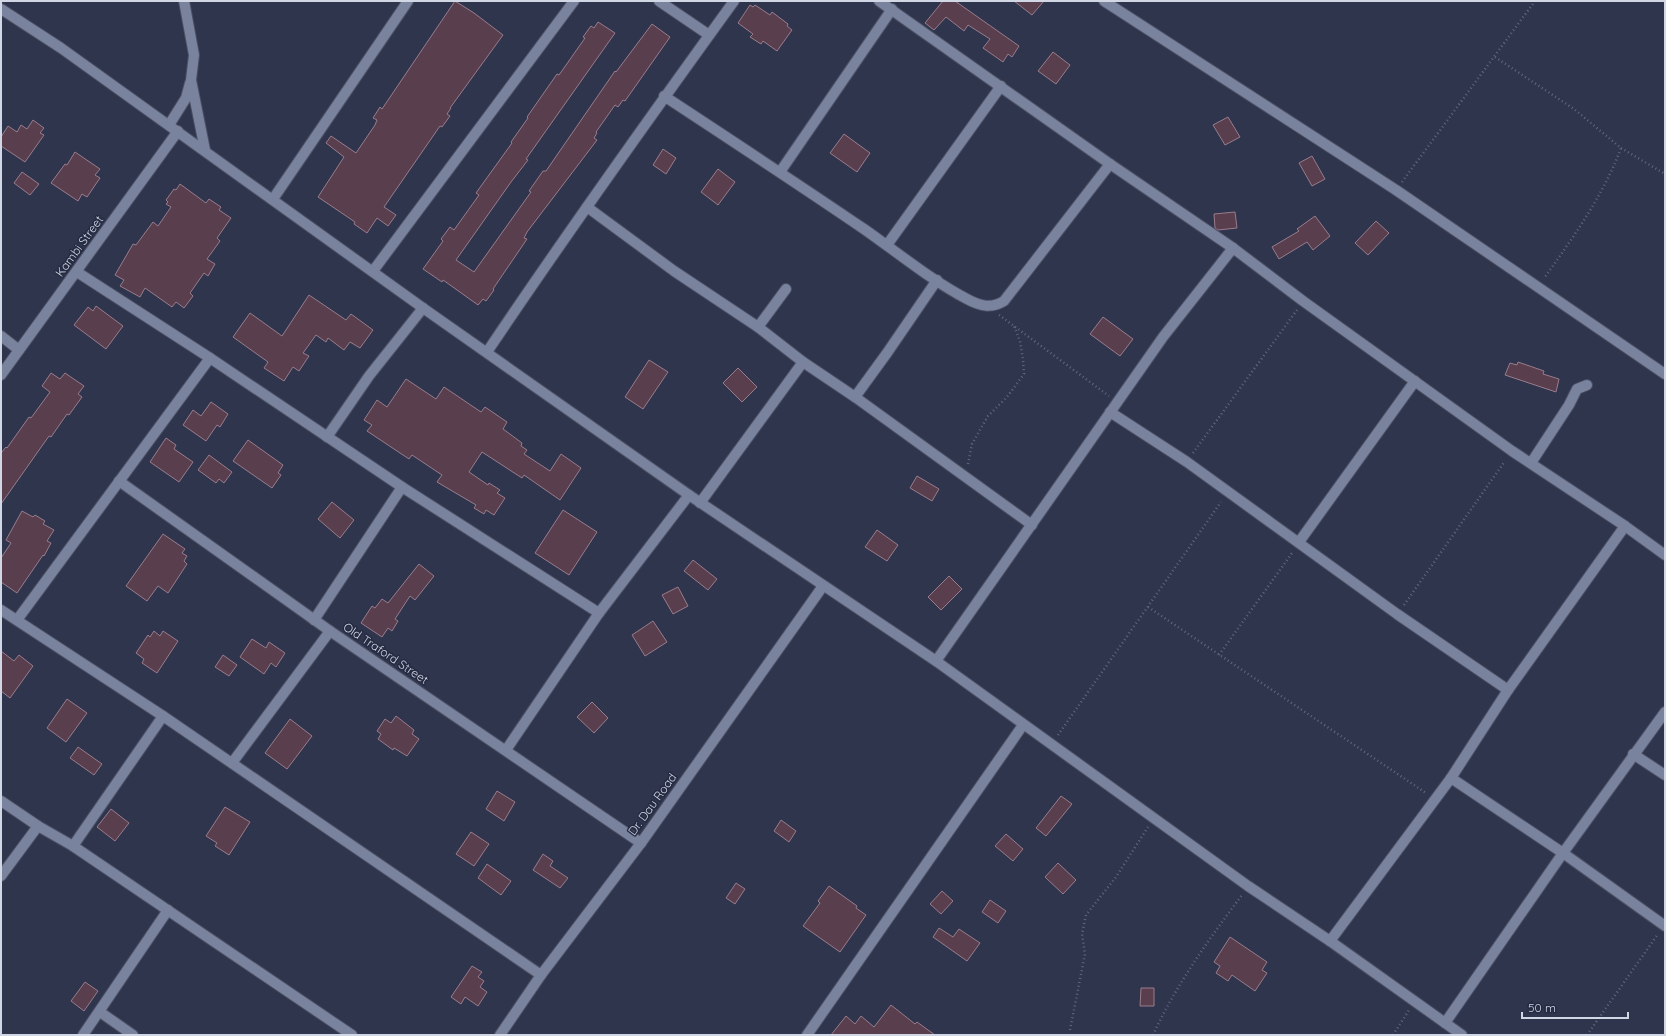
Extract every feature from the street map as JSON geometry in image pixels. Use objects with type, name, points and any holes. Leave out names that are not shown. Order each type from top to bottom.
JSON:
[{"type":"street","points":[[184,1],[194,54],[191,80],[205,150]]},
{"type":"street","points":[[273,199],[408,1]]},
{"type":"street","points":[[372,271],[574,1]]},
{"type":"street","points":[[659,1],[709,35]]},
{"type":"street","points":[[487,352],[664,96],[734,1]]},
{"type":"street","points":[[880,1],[1110,164],[1233,248],[1303,301],[1512,451],[1625,526],[1665,555]]},
{"type":"street","points":[[1104,1],[1396,190],[1537,288],[1665,374]]},
{"type":"street","points":[[1,9],[61,48],[423,308],[700,503],[936,661],[1050,745],[1248,886],[1330,941],[1462,1035]]},
{"type":"street","points":[[780,172],[892,9]]},
{"type":"street","name":"Kambi Street","points":[[1,375],[77,272],[174,128],[186,98],[191,80]]},
{"type":"street","points":[[887,245],[1001,86]]},
{"type":"street","points":[[664,96],[780,172],[937,280],[968,300],[987,306],[996,306],[1004,301],[1110,164]]},
{"type":"street","points":[[586,207],[674,271],[758,327],[803,362],[856,397],[1032,525]]},
{"type":"street","points":[[936,661],[1163,337],[1233,248]]},
{"type":"street","points":[[77,272],[210,358],[402,487],[599,613]]},
{"type":"street","points":[[856,397],[888,354],[937,280]]},
{"type":"street","points":[[758,327],[786,289]]},
{"type":"street","points":[[327,437],[369,376],[423,308]]},
{"type":"street","points":[[1,336],[19,350]]},
{"type":"street","points":[[17,620],[210,358]]},
{"type":"street","points":[[700,503],[803,362]]},
{"type":"street","points":[[1299,542],[1415,381]]},
{"type":"street","points":[[1531,463],[1569,405],[1577,389],[1586,385]]},
{"type":"street","points":[[1110,412],[1187,462],[1398,614],[1508,690]]},
{"type":"street","name":"Old Traford Street","points":[[119,481],[314,620],[641,843]]},
{"type":"street","points":[[314,620],[402,487]]},
{"type":"street","points":[[506,750],[599,613],[689,495]]},
{"type":"street","points":[[1330,941],[1451,778],[1508,690],[1625,526]]},
{"type":"street","name":"Dr. Dau Road","points":[[500,1035],[541,975],[641,843],[823,586]]},
{"type":"street","points":[[1,610],[163,716],[541,975]]},
{"type":"street","points":[[232,763],[330,631]]},
{"type":"street","points":[[1445,1023],[1633,754],[1665,712]]},
{"type":"street","points":[[72,846],[163,716]]},
{"type":"street","points":[[807,1035],[1023,725]]},
{"type":"street","points":[[1633,754],[1665,775]]},
{"type":"street","points":[[1451,778],[1563,853],[1665,926]]},
{"type":"street","points":[[1,801],[38,826],[72,846],[352,1035]]},
{"type":"street","points":[[1,876],[38,826]]},
{"type":"street","points":[[83,1035],[168,910]]},
{"type":"street","points":[[100,1012],[133,1035]]},
{"type":"path","points":[[1396,190],[1535,1]]},
{"type":"path","points":[[1495,57],[1574,109],[1621,148],[1665,174]]},
{"type":"path","points":[[1537,288],[1586,219],[1614,168],[1621,148]]},
{"type":"path","points":[[1187,462],[1303,301]]},
{"type":"path","points":[[987,306],[1117,402]]},
{"type":"path","points":[[965,476],[972,444],[988,416],[1007,397],[1024,374],[1024,360],[1020,341],[1014,326]]},
{"type":"path","points":[[1398,614],[1512,451]]},
{"type":"path","points":[[1050,745],[1228,491]]},
{"type":"path","points":[[1219,654],[1299,542]]},
{"type":"path","points":[[1148,607],[1434,799]]},
{"type":"path","points":[[1070,1030],[1084,954],[1082,934],[1086,915],[1116,877],[1154,818]]},
{"type":"path","points":[[1153,1035],[1160,1019],[1179,986],[1217,928],[1248,886]]},
{"type":"path","points":[[1588,1035],[1665,926]]},
{"type":"path","points":[[1392,1035],[1415,1001]]},
{"type":"building","points":[[455,1],[503,35],[450,108],[447,114],[450,116],[442,127],[440,126],[384,207],[396,215],[388,226],[377,218],[367,233],[354,224],[355,222],[318,197],[344,157],[326,143],[331,136],[356,153],[375,125],[377,120],[373,118],[380,107],[382,109]]},
{"type":"building","points":[[943,1],[955,1],[1019,46],[1012,57],[1008,54],[1003,62],[983,48],[990,39],[968,25],[964,31],[946,17],[934,30],[925,23]]},
{"type":"building","points":[[1014,1],[1044,1],[1032,15]]},
{"type":"building","points":[[750,5],[753,7],[755,5],[770,15],[772,12],[788,24],[787,26],[792,30],[777,51],[763,41],[761,44],[750,37],[753,34],[738,23]]},
{"type":"building","points":[[598,22],[615,33],[526,159],[528,160],[456,260],[474,272],[531,192],[529,191],[543,171],[546,171],[615,71],[616,72],[652,24],[670,37],[625,101],[623,100],[618,107],[615,105],[596,132],[597,133],[594,138],[597,140],[527,232],[524,238],[527,239],[493,289],[494,290],[486,301],[483,299],[478,305],[443,280],[442,282],[423,269],[443,241],[441,239],[450,227],[454,230],[479,195],[476,193],[512,143],[511,142],[528,118],[527,117],[557,74],[559,75],[585,38],[583,37],[591,26],[594,28]]},
{"type":"building","points":[[1053,52],[1070,65],[1056,84],[1038,71]]},
{"type":"building","points":[[1228,117],[1240,137],[1225,145],[1213,125]]},
{"type":"building","points":[[33,120],[44,128],[40,133],[44,135],[25,162],[1,146],[1,137],[8,126],[17,132],[21,125],[27,129]]},
{"type":"building","points":[[844,134],[870,153],[857,172],[830,153]]},
{"type":"building","points":[[663,149],[676,158],[666,174],[653,165]]},
{"type":"building","points":[[75,152],[100,169],[95,175],[100,178],[87,197],[82,194],[78,201],[51,183],[65,164],[67,165]]},
{"type":"building","points":[[1312,156],[1325,179],[1312,186],[1299,163]]},
{"type":"building","points":[[718,169],[735,182],[718,205],[701,192]]},
{"type":"building","points":[[22,172],[39,184],[30,195],[14,183]]},
{"type":"building","points":[[180,184],[206,203],[209,199],[221,207],[219,210],[231,218],[217,238],[220,241],[207,259],[215,264],[208,276],[204,273],[190,293],[193,296],[184,308],[176,302],[172,307],[145,288],[140,297],[120,286],[124,280],[115,275],[133,244],[136,245],[153,222],[158,226],[171,207],[166,204],[168,202],[166,200],[174,189],[176,190]]},
{"type":"building","points":[[1235,212],[1237,228],[1218,230],[1215,228],[1214,214]]},
{"type":"building","points":[[1315,216],[1330,236],[1313,250],[1307,242],[1279,259],[1272,247],[1299,231],[1297,229]]},
{"type":"building","points":[[1376,221],[1389,233],[1368,255],[1355,243]]},
{"type":"building","points":[[309,295],[346,320],[351,314],[373,330],[360,348],[350,342],[344,350],[328,338],[326,342],[316,335],[303,353],[309,356],[299,371],[293,367],[284,381],[264,368],[268,362],[233,337],[250,313],[282,336]]},
{"type":"building","points":[[96,306],[123,326],[106,349],[74,325],[88,307],[93,311]]},
{"type":"building","points":[[1103,317],[1133,339],[1120,356],[1090,334]]},
{"type":"building","points":[[649,360],[668,372],[643,409],[625,397]]},
{"type":"building","points":[[1518,362],[1544,371],[1543,374],[1559,379],[1556,392],[1505,375],[1510,363],[1517,365]]},
{"type":"building","points":[[738,368],[757,387],[742,402],[723,383]]},
{"type":"building","points":[[51,373],[60,379],[65,373],[84,386],[78,394],[82,397],[69,415],[67,414],[51,437],[49,436],[1,504],[1,453],[6,447],[7,448],[29,417],[31,418],[50,392],[42,386]]},
{"type":"building","points":[[406,379],[436,399],[444,387],[481,412],[485,407],[507,422],[503,429],[522,443],[521,446],[527,450],[524,454],[550,471],[561,454],[581,468],[560,500],[524,475],[522,478],[482,452],[469,472],[488,485],[489,483],[500,490],[497,493],[505,498],[494,515],[486,510],[484,514],[474,508],[476,505],[437,482],[442,475],[412,455],[409,459],[367,431],[372,425],[364,420],[377,400],[387,407]]},
{"type":"building","points":[[211,402],[228,414],[220,427],[217,425],[206,441],[183,425],[193,410],[201,416]]},
{"type":"building","points":[[166,438],[176,445],[174,449],[193,462],[179,482],[150,462]]},
{"type":"building","points":[[248,440],[283,465],[278,473],[281,475],[272,488],[233,461]]},
{"type":"building","points":[[209,455],[232,472],[224,483],[219,479],[216,483],[198,470]]},
{"type":"building","points":[[917,476],[939,489],[932,501],[910,488]]},
{"type":"building","points":[[332,502],[354,520],[340,538],[318,519]]},
{"type":"building","points":[[563,510],[597,532],[569,575],[535,553]]},
{"type":"building","points":[[22,511],[33,517],[35,515],[45,521],[43,524],[54,530],[47,541],[51,543],[44,556],[43,555],[17,593],[1,582],[1,558],[11,543],[6,540]]},
{"type":"building","points":[[877,530],[898,545],[887,561],[865,547]]},
{"type":"building","points":[[163,534],[185,549],[182,553],[187,556],[184,561],[187,564],[168,593],[158,586],[147,601],[126,586]]},
{"type":"building","points":[[693,560],[717,579],[708,590],[684,571]]},
{"type":"building","points":[[419,564],[434,576],[415,600],[410,596],[395,619],[398,621],[392,631],[388,628],[382,637],[361,623],[372,606],[375,608],[382,599],[388,603]]},
{"type":"building","points":[[949,576],[962,589],[941,610],[928,597]]},
{"type":"building","points":[[678,587],[688,606],[673,614],[662,595]]},
{"type":"building","points":[[653,621],[667,642],[645,656],[632,635]]},
{"type":"building","points":[[154,631],[160,636],[163,631],[178,641],[157,673],[142,663],[144,659],[136,653],[148,635],[150,637]]},
{"type":"building","points":[[252,639],[266,648],[269,642],[285,653],[276,667],[271,663],[264,674],[240,657]]},
{"type":"building","points":[[1,651],[14,661],[19,655],[33,666],[10,698],[1,691]]},
{"type":"building","points":[[223,655],[237,665],[229,676],[215,667]]},
{"type":"building","points":[[67,699],[87,713],[66,742],[47,728]]},
{"type":"building","points":[[592,702],[608,718],[594,733],[577,717]]},
{"type":"building","points":[[396,716],[414,730],[412,734],[419,739],[407,756],[394,748],[393,750],[378,739],[381,734],[377,731],[385,719],[391,723]]},
{"type":"building","points":[[290,719],[312,736],[287,769],[265,753]]},
{"type":"building","points":[[78,747],[102,764],[94,775],[70,758]]},
{"type":"building","points":[[497,791],[515,802],[504,821],[486,809]]},
{"type":"building","points":[[1061,796],[1072,804],[1046,836],[1036,828]]},
{"type":"building","points":[[225,807],[250,822],[229,855],[215,846],[217,843],[206,836]]},
{"type":"building","points":[[111,809],[129,823],[115,841],[97,827]]},
{"type":"building","points":[[781,820],[796,831],[789,842],[774,831]]},
{"type":"building","points":[[471,832],[489,844],[474,866],[456,854]]},
{"type":"building","points":[[1006,834],[1023,849],[1013,861],[995,846]]},
{"type":"building","points":[[543,854],[553,861],[550,866],[568,878],[560,888],[533,870]]},
{"type":"building","points":[[1058,863],[1076,880],[1063,894],[1045,877]]},
{"type":"building","points":[[487,864],[511,881],[501,895],[478,878]]},
{"type":"building","points":[[736,883],[745,889],[735,904],[726,898]]},
{"type":"building","points":[[829,886],[857,906],[856,908],[866,915],[840,952],[803,926],[820,903],[818,901]]},
{"type":"building","points":[[942,891],[953,901],[941,914],[930,904]]},
{"type":"building","points":[[990,900],[1006,911],[998,923],[982,912]]},
{"type":"building","points":[[939,928],[953,937],[959,929],[980,943],[967,961],[933,937]]},
{"type":"building","points":[[1230,937],[1267,962],[1262,970],[1267,973],[1255,991],[1232,975],[1228,981],[1216,973],[1220,966],[1214,962]]},
{"type":"building","points":[[472,966],[482,972],[478,977],[484,981],[480,987],[487,992],[478,1006],[465,997],[461,1004],[451,997]]},
{"type":"building","points":[[85,982],[98,991],[84,1011],[71,1001]]},
{"type":"building","points":[[1141,988],[1154,988],[1154,1006],[1140,1006]]},
{"type":"building","points":[[891,1005],[915,1024],[917,1022],[935,1035],[831,1035],[846,1016],[855,1024],[861,1016],[874,1027]]}]
